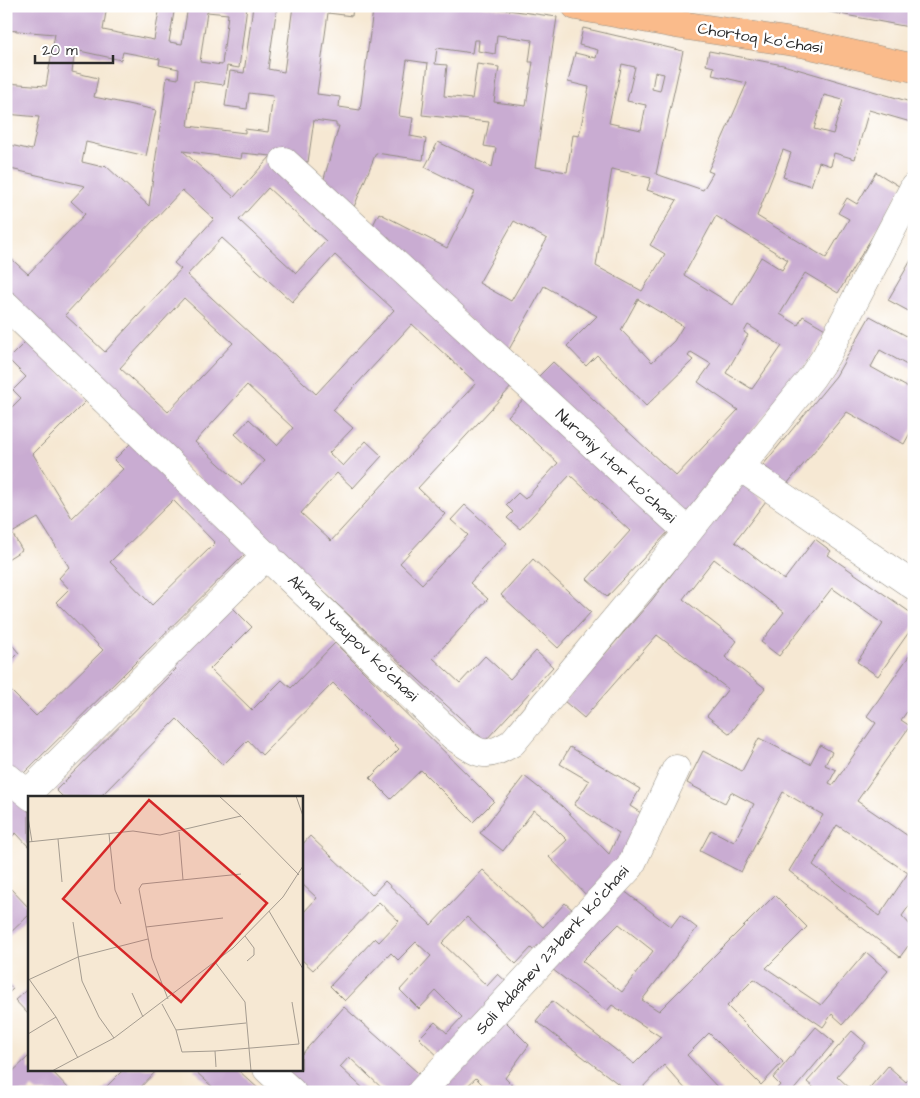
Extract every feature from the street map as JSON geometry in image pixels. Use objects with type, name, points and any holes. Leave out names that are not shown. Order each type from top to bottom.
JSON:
[{"type":"main road","name":"Chortoq koʻchasi","points":[[576,6],[681,25],[806,44],[914,68]]},
{"type":"street","name":"Nuroniy 1-tor koʻchasi","points":[[284,161],[688,532],[812,377],[826,356],[914,187]]},
{"type":"street","name":"Akmal Yusupov koʻchasi","points":[[6,305],[454,737],[477,753],[496,752],[512,743],[688,532]]},
{"type":"street","points":[[740,467],[914,586]]},
{"type":"street","points":[[6,776],[30,795],[267,555]]},
{"type":"street","name":"Soli Adashev 23-berk koʻchasi","points":[[421,1092],[630,867],[676,769]]},
{"type":"street","points":[[267,1070],[292,1092]]},
{"type":"building","points":[[6,6],[107,6],[103,30],[154,40],[160,6],[175,6],[169,42],[182,44],[188,6],[247,6],[239,68],[227,66],[224,85],[194,81],[188,126],[245,133],[245,129],[268,132],[273,96],[249,93],[247,109],[225,106],[230,71],[244,73],[253,6],[277,6],[268,69],[284,72],[293,6],[353,6],[352,16],[328,13],[317,94],[340,97],[339,107],[360,110],[373,10],[356,6],[480,6],[557,17],[535,167],[567,172],[573,135],[579,136],[589,87],[568,82],[575,53],[596,58],[598,50],[579,45],[583,28],[683,51],[656,174],[703,190],[713,173],[708,171],[747,83],[712,75],[714,67],[706,65],[709,51],[783,65],[914,103],[914,123],[869,110],[855,159],[834,153],[831,166],[819,162],[811,186],[783,177],[791,153],[783,150],[757,216],[826,258],[849,219],[838,213],[847,198],[857,204],[876,172],[902,188],[838,293],[805,273],[780,314],[798,325],[803,316],[827,330],[808,362],[682,517],[535,380],[553,362],[676,476],[738,410],[698,382],[711,364],[691,352],[688,356],[693,360],[646,406],[597,355],[586,366],[567,346],[597,316],[544,286],[506,355],[372,227],[379,213],[447,248],[475,192],[425,167],[438,142],[492,167],[496,148],[484,146],[489,122],[422,115],[428,63],[407,60],[399,116],[413,118],[410,136],[426,139],[423,160],[376,153],[354,207],[323,182],[339,126],[336,126],[336,123],[314,120],[308,162],[271,156],[514,384],[418,488],[445,514],[400,563],[422,584],[468,535],[451,520],[465,505],[507,543],[470,583],[488,599],[433,658],[460,683],[485,656],[510,679],[536,651],[553,667],[485,741],[6,298],[6,254],[28,274],[85,214],[71,201],[85,186],[6,168],[6,144],[32,150],[39,117],[6,114],[6,83],[46,86],[55,34],[6,30]],"holes":[[[207,12],[228,14],[222,65],[200,62]],[[497,35],[532,40],[529,62],[533,62],[526,106],[494,102],[499,67],[477,64],[472,99],[444,96],[447,65],[435,64],[437,48],[472,53],[474,40],[479,40],[478,51],[495,54]],[[75,50],[121,60],[123,52],[160,59],[159,65],[179,69],[178,79],[167,77],[149,206],[105,165],[103,167],[82,162],[86,142],[146,156],[156,110],[94,97],[98,78],[72,72]],[[622,64],[635,67],[627,101],[646,105],[641,130],[609,123]],[[655,72],[664,74],[660,91],[652,89]],[[824,95],[843,100],[833,134],[814,129]],[[183,151],[241,159],[242,153],[271,156],[234,197]],[[612,169],[651,178],[647,190],[677,200],[650,245],[665,254],[642,291],[596,266]],[[268,188],[326,241],[296,273],[239,220]],[[182,190],[214,219],[174,263],[181,269],[105,352],[65,315]],[[716,216],[788,260],[782,270],[761,257],[733,305],[684,275]],[[514,221],[547,239],[511,301],[479,283]],[[222,238],[292,302],[335,255],[394,310],[316,394],[187,275]],[[184,298],[233,343],[168,412],[120,368]],[[638,299],[683,326],[674,341],[652,362],[621,330]],[[412,324],[476,383],[331,541],[301,513],[337,473],[353,488],[382,456],[366,441],[343,466],[329,453],[353,428],[333,410]],[[748,325],[782,346],[752,389],[726,373],[748,335],[744,332]],[[247,385],[293,428],[277,445],[249,419],[235,434],[264,461],[242,485],[195,442]]]},
{"type":"building","points":[[914,6],[914,28],[803,7]]},
{"type":"building","points":[[914,255],[914,314],[888,300]]},
{"type":"building","points":[[870,316],[914,340],[914,369],[880,350],[871,367],[907,387],[914,374],[914,426],[904,444],[847,412],[787,484],[763,465],[836,376]]},
{"type":"building","points":[[27,340],[87,400],[33,454],[72,518],[123,469],[114,460],[132,442],[248,551],[18,779],[6,767],[6,686],[36,716],[103,650],[56,602],[69,589],[59,578],[69,567],[38,518],[12,533],[22,550],[6,560],[6,409],[8,411],[21,398],[13,390],[26,377],[8,359]],"holes":[[[173,500],[215,543],[152,605],[110,562]]]},
{"type":"building","points":[[527,395],[671,529],[607,597],[587,579],[630,531],[570,475],[520,529],[507,518],[513,512],[506,505],[518,493],[525,499],[558,463],[508,416]]},
{"type":"building","points":[[742,483],[766,501],[735,542],[784,580],[815,539],[831,551],[828,555],[914,615],[914,625],[878,676],[857,662],[883,624],[832,588],[779,656],[761,642],[784,612],[714,559],[683,599],[737,641],[725,657],[765,688],[730,734],[707,716],[728,689],[657,635],[584,718],[564,701],[651,601]]},
{"type":"building","points":[[533,559],[591,612],[558,648],[501,595]]},
{"type":"building","points":[[231,606],[252,627],[210,669],[252,710],[282,680],[291,688],[335,643],[494,801],[473,822],[421,770],[391,799],[370,778],[399,749],[333,683],[262,755],[248,740],[223,765],[177,719],[101,796],[62,796],[56,790],[176,669],[172,665]]},
{"type":"building","points":[[6,638],[19,653],[6,666]]},
{"type":"building","points":[[914,649],[914,702],[901,720],[910,726],[857,801],[914,840],[914,899],[902,916],[914,929],[914,952],[908,946],[900,957],[789,871],[823,815],[783,792],[741,872],[700,851],[711,830],[734,842],[754,804],[731,792],[725,803],[687,783],[703,751],[742,771],[759,738],[810,764],[820,745],[832,752],[825,765],[836,770],[829,783],[833,785],[876,723],[867,716]],"holes":[[[837,825],[908,873],[879,916],[813,865]]]},
{"type":"building","points":[[570,747],[640,789],[630,806],[652,820],[593,902],[549,857],[567,840],[534,810],[503,851],[480,833],[524,776],[562,806],[609,854],[619,833],[574,805],[589,781],[560,764]]},
{"type":"building","points":[[13,795],[28,811],[28,846],[16,833],[6,842],[6,802]]},
{"type":"building","points":[[310,836],[372,895],[385,881],[431,925],[483,870],[543,927],[565,903],[582,918],[543,959],[531,948],[516,964],[467,917],[442,943],[487,986],[498,974],[513,988],[443,1061],[419,1038],[435,1022],[447,1033],[462,1017],[436,991],[419,1009],[400,990],[431,956],[416,942],[398,960],[391,953],[345,1001],[330,986],[375,938],[379,942],[399,921],[379,902],[313,970],[302,960],[302,914],[317,898],[302,884],[302,845]]},
{"type":"building","points":[[619,887],[671,927],[680,915],[697,928],[642,1000],[659,1011],[775,895],[807,927],[766,968],[821,1005],[866,952],[888,971],[843,1024],[832,1014],[823,1027],[754,979],[727,1006],[783,1062],[761,1085],[709,1033],[687,1055],[722,1092],[688,1092],[664,1065],[638,1092],[629,1092],[536,1021],[552,1001],[634,1064],[661,1037],[612,1005],[607,1011],[544,963]],"holes":[[[619,924],[653,951],[622,992],[582,961]]]},
{"type":"building","points":[[11,889],[28,907],[28,916],[6,937],[6,893]]},
{"type":"building","points":[[6,981],[13,989],[6,995]]},
{"type":"building","points":[[28,989],[28,1014],[15,1000]]},
{"type":"building","points":[[344,1007],[426,1080],[415,1092],[386,1092],[349,1057],[340,1067],[367,1092],[307,1092],[283,1070],[302,1070],[302,1054]]},
{"type":"building","points":[[501,1017],[529,1045],[505,1078],[519,1092],[490,1092],[476,1078],[464,1089],[467,1092],[432,1092]]},
{"type":"building","points":[[816,1027],[834,1042],[792,1092],[774,1092],[780,1085],[773,1078]]},
{"type":"building","points":[[852,1031],[866,1043],[837,1076],[854,1092],[819,1092],[807,1082]]},
{"type":"building","points":[[28,1057],[28,1070],[51,1070],[72,1092],[37,1092],[32,1088],[28,1092],[6,1092],[6,1078]]},
{"type":"building","points":[[888,1066],[906,1082],[914,1074],[914,1092],[866,1092]]},
{"type":"building","points":[[123,1070],[157,1070],[136,1092],[101,1092]]},
{"type":"building","points":[[194,1070],[238,1070],[262,1092],[218,1092]]}]
